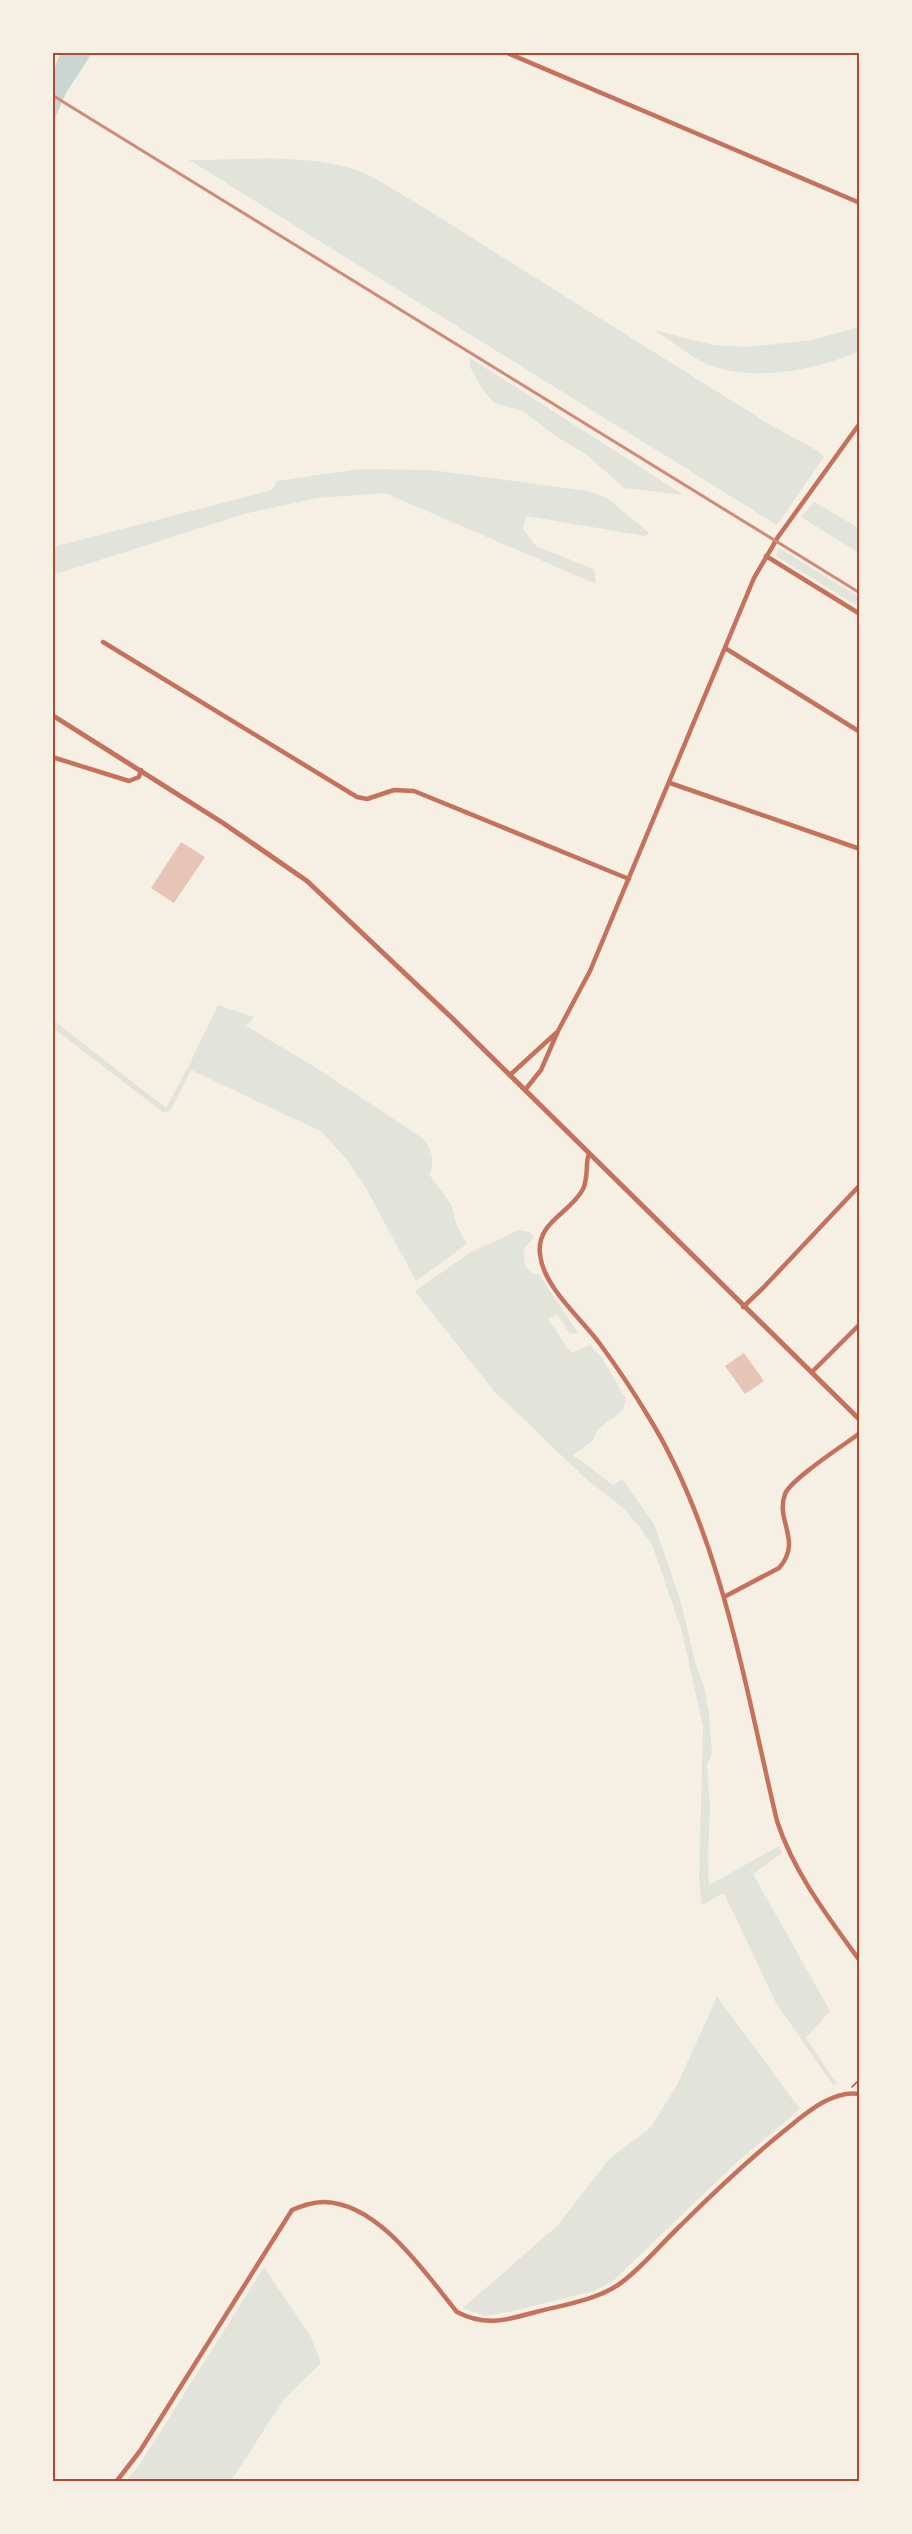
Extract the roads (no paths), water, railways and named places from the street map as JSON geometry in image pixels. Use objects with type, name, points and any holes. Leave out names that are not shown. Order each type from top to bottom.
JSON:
[{"type":"street","points":[[505,52],[860,203]]},
{"type":"street","points":[[525,1090],[541,1070],[558,1031],[590,970],[766,556],[860,423]]},
{"type":"street","points":[[766,556],[860,614]]},
{"type":"street","points":[[103,642],[357,797],[367,799],[394,790],[414,790],[629,879]]},
{"type":"street","points":[[725,648],[860,732]]},
{"type":"street","points":[[52,715],[223,823],[307,881],[510,1075],[860,1420]]},
{"type":"street","points":[[52,757],[129,781],[139,777],[141,771]]},
{"type":"street","points":[[670,783],[860,849]]},
{"type":"street","points":[[510,1075],[558,1031]]},
{"type":"street","points":[[589,1154],[587,1158],[588,1175],[582,1191],[547,1228],[539,1248],[544,1270],[556,1291],[599,1343],[648,1416],[674,1461],[704,1535],[724,1597],[777,1821],[786,1847],[806,1883],[860,1961]]},
{"type":"street","points":[[743,1307],[860,1185]]},
{"type":"street","points":[[812,1372],[860,1324]]},
{"type":"street","points":[[724,1597],[779,1568],[785,1561],[790,1545],[783,1508],[785,1493],[805,1473],[860,1432]]},
{"type":"street","points":[[116,2481],[140,2451],[292,2210],[310,2203],[325,2202],[349,2207],[371,2219],[391,2235],[457,2312],[470,2319],[487,2322],[512,2318],[589,2299],[619,2284],[736,2170],[808,2112],[834,2097],[851,2092],[860,2094]]},
{"type":"railway","points":[[52,95],[860,593]]}]
